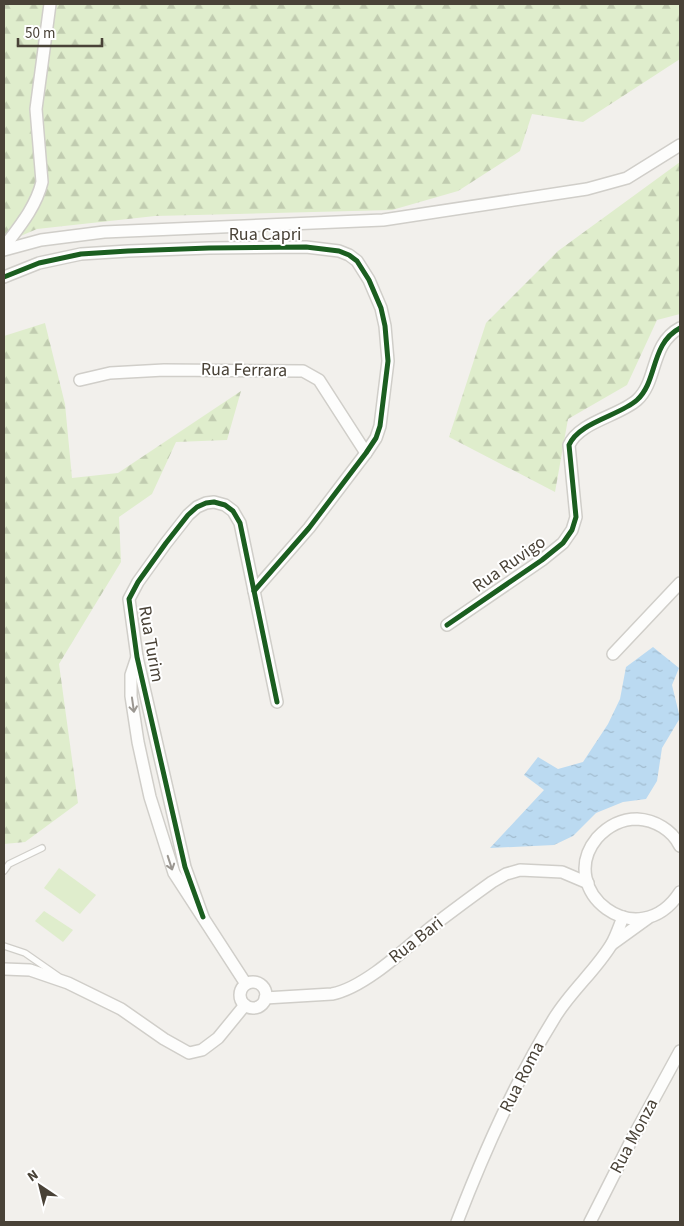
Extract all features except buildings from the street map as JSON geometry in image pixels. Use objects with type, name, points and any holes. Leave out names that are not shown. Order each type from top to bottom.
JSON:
[{"type":"street","points":[[4,248],[33,206],[40,192],[42,182],[36,109],[50,4]]},
{"type":"street","points":[[4,248],[41,240],[104,232],[383,220],[438,213],[611,184],[627,178],[680,144]]},
{"type":"street","name":"Rua Capri","points":[[4,277],[39,263],[81,254],[128,251],[306,247],[339,251],[357,261],[369,280],[381,308],[386,326],[388,361],[380,426],[376,438],[366,453],[309,528],[254,590]]},
{"type":"street","name":"Rua Ruvigo","points":[[446,625],[542,560],[563,543],[572,530],[576,517],[569,444],[575,436],[595,422],[637,400],[643,391],[662,345],[668,337],[680,328]]},
{"type":"street","name":"Rua Ferrara","points":[[80,380],[110,373],[164,370],[303,371],[319,380],[366,453]]},
{"type":"street","name":"Rua Turim","points":[[203,917],[185,867],[137,657],[129,599],[138,582],[188,515],[197,507],[206,503],[214,502],[225,505],[233,512],[240,523],[277,702]]},
{"type":"street","points":[[613,654],[680,583]]},
{"type":"street","name":"Rua Turim","points":[[137,657],[132,675],[131,696],[138,742],[150,797],[174,874],[246,984]]},
{"type":"street","points":[[649,917],[635,919],[623,917],[601,905],[593,895],[588,884],[586,864],[593,843],[603,831],[615,823],[629,819],[644,820],[658,824],[670,832],[680,846]]},
{"type":"street","points":[[670,832],[680,826]]},
{"type":"street","name":"Rua Bari","points":[[265,998],[340,993],[365,979],[447,915],[499,878],[520,870],[562,872],[586,864]]},
{"type":"street","name":"Rua Bari","points":[[562,872],[588,884]]},
{"type":"street","points":[[676,903],[680,892]]},
{"type":"street","name":"Rua Roma","points":[[457,1222],[503,1114],[535,1049],[566,999],[611,945],[649,917],[662,912],[676,903]]},
{"type":"street","name":"Rua Roma","points":[[611,945],[623,917]]},
{"type":"street","points":[[4,969],[30,970],[68,983],[121,1009],[164,1039],[189,1053],[202,1050],[218,1038],[244,1005]]},
{"type":"street","points":[[255,982],[262,986],[266,994],[265,998],[261,1005],[252,1008],[244,1005],[240,998],[240,990],[246,984],[255,982]]},
{"type":"street","name":"Rua Monza","points":[[590,1222],[632,1138],[680,1051]]},
{"type":"lane","points":[[4,871],[9,864],[42,848]]},
{"type":"lane","points":[[4,946],[25,953],[68,983]]},
{"type":"green space","points":[[4,4],[680,4],[680,59],[583,122],[532,114],[520,151],[458,191],[392,210],[155,216],[37,229],[4,243]]},
{"type":"green space","points":[[680,162],[680,314],[657,320],[627,385],[568,419],[555,492],[449,437],[486,323],[558,251]]},
{"type":"green space","points":[[45,323],[65,404],[72,478],[118,473],[241,391],[227,440],[176,442],[152,494],[119,517],[121,562],[59,664],[78,803],[25,842],[4,844],[4,336]]},
{"type":"green space","points":[[59,868],[96,895],[80,914],[44,888]]},
{"type":"green space","points":[[44,911],[73,930],[63,942],[35,921]]},
{"type":"water","points":[[653,647],[679,668],[672,685],[680,718],[662,748],[657,781],[646,799],[623,802],[596,813],[573,836],[554,845],[490,848],[544,790],[524,775],[538,757],[558,769],[583,762],[608,724],[620,699],[626,667]]},
{"type":"cycle path","points":[[4,277],[39,263],[81,254],[128,251],[306,247],[339,251],[357,261],[369,280],[381,308],[385,326],[388,361],[380,426],[376,438],[366,453],[309,528],[254,591]]},
{"type":"cycle path","points":[[447,625],[542,560],[563,543],[572,530],[576,517],[569,445],[574,437],[590,425],[620,411],[637,400],[644,392],[664,343],[670,335],[680,328]]},
{"type":"cycle path","points":[[203,917],[185,867],[137,657],[129,599],[138,582],[188,515],[197,507],[206,503],[214,502],[225,505],[233,511],[240,523],[277,702]]}]
